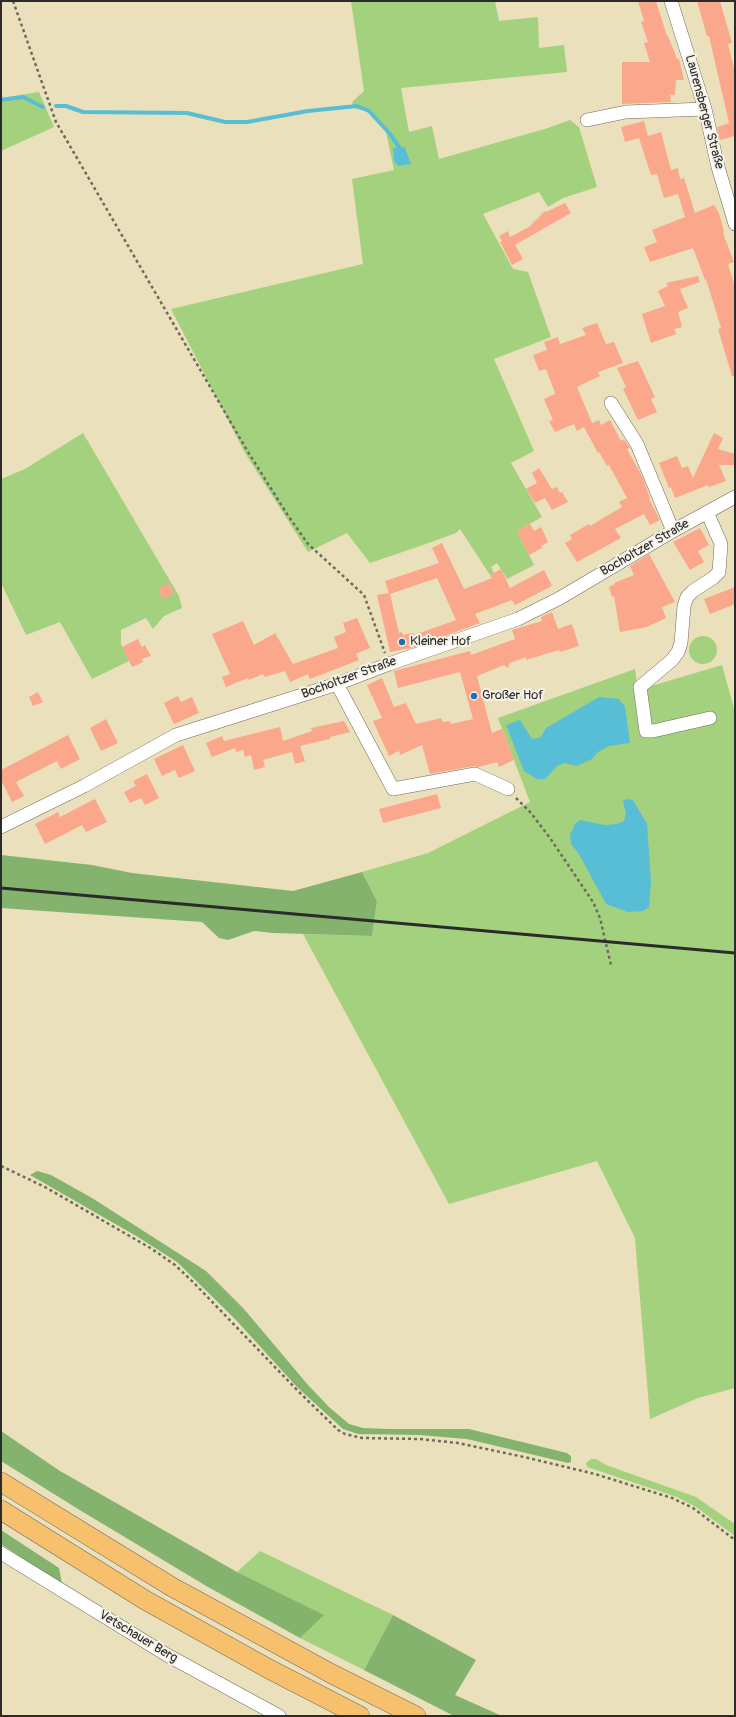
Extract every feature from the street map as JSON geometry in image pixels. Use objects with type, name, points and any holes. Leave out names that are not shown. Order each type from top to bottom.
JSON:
[{"type":"highway","points":[[1,1482],[172,1587],[332,1674],[416,1716]]},
{"type":"highway","points":[[1,1510],[145,1600],[269,1669],[360,1716]]},
{"type":"street","name":"Laurensberger Straße","points":[[672,1],[705,109],[718,167],[735,224]]},
{"type":"street","points":[[587,120],[626,112],[705,109]]},
{"type":"street","points":[[611,403],[637,444],[672,531]]},
{"type":"street","name":"Bocholtzer Straße","points":[[1,827],[84,786],[176,735],[337,684],[389,664],[518,619],[560,598],[672,531],[735,497]]},
{"type":"street","points":[[708,512],[721,544],[719,572],[714,578],[692,591],[687,597],[684,606],[681,642],[678,652],[672,660],[640,687],[646,731],[653,731],[710,718]]},
{"type":"street","points":[[337,684],[393,789],[475,774],[508,789]]},
{"type":"street","name":"Vetschauer Berg","points":[[1,1553],[167,1655],[279,1716]]},
{"type":"path","points":[[13,1],[56,122],[248,452],[287,514],[308,544],[364,595],[389,664]]},
{"type":"path","points":[[508,789],[550,838],[593,902],[602,925],[611,965]]},
{"type":"path","points":[[1,1166],[45,1187],[152,1249],[175,1265],[227,1316],[298,1391],[338,1430],[345,1434],[362,1438],[420,1439],[458,1443],[595,1474],[672,1498],[693,1508],[735,1540]]},
{"type":"green space","points":[[351,1],[495,1],[499,21],[538,17],[539,48],[564,45],[567,72],[401,88],[409,132],[432,126],[439,159],[548,128],[570,120],[579,127],[597,187],[563,198],[548,207],[539,192],[483,214],[513,269],[528,272],[551,337],[494,359],[534,451],[511,463],[542,517],[517,531],[534,565],[507,579],[497,563],[491,567],[494,573],[490,575],[460,529],[456,533],[370,563],[347,533],[308,552],[245,453],[171,309],[363,264],[352,179],[394,170],[385,127],[368,112],[354,108],[352,102],[364,91]]},
{"type":"green space","points":[[39,92],[54,127],[1,151],[1,98]]},
{"type":"green space","points":[[83,433],[179,596],[182,608],[164,616],[153,629],[146,618],[121,630],[121,644],[129,661],[92,679],[60,622],[26,635],[1,583],[1,479],[25,469]]},
{"type":"green space","points":[[703,636],[713,640],[717,650],[713,660],[703,664],[693,660],[689,650],[693,640]]},
{"type":"green space","points":[[722,665],[735,712],[735,1388],[698,1398],[650,1419],[635,1238],[597,1161],[449,1204],[303,934],[372,936],[377,901],[362,872],[428,853],[530,802],[498,718],[635,669],[638,690]]},
{"type":"green space","points":[[1,855],[92,865],[132,873],[293,891],[362,872],[377,901],[372,936],[254,931],[228,940],[219,938],[202,922],[1,908]]},
{"type":"green space","points":[[37,1171],[51,1175],[92,1198],[206,1271],[244,1309],[308,1385],[329,1407],[349,1424],[363,1428],[469,1429],[567,1453],[571,1456],[571,1462],[568,1463],[467,1439],[419,1435],[358,1434],[343,1429],[297,1387],[236,1320],[177,1262],[138,1237],[30,1175]]},
{"type":"green space","points":[[1,1431],[60,1471],[237,1572],[324,1615],[300,1638],[208,1587],[1,1461]]},
{"type":"green space","points":[[591,1459],[596,1459],[606,1465],[696,1497],[735,1524],[735,1536],[696,1507],[677,1497],[587,1467],[586,1463]]},
{"type":"green space","points":[[1,1530],[59,1568],[62,1584],[1,1544]]},
{"type":"green space","points":[[260,1551],[393,1615],[364,1670],[300,1638],[323,1615],[237,1572]]},
{"type":"green space","points":[[393,1615],[476,1660],[455,1695],[502,1716],[454,1716],[364,1670]]},
{"type":"water","points":[[404,147],[411,164],[398,166],[394,161],[393,148]]},
{"type":"water","points":[[599,697],[619,699],[625,707],[630,743],[609,746],[598,752],[592,759],[577,766],[565,763],[557,766],[545,779],[537,779],[524,771],[506,725],[520,720],[532,739],[541,737],[546,728]]},
{"type":"water","points":[[626,799],[633,800],[647,824],[651,881],[649,907],[643,911],[628,912],[606,904],[579,854],[571,844],[570,835],[575,824],[580,820],[605,825],[617,824],[624,821],[626,813],[623,801]]},
{"type":"building","points":[[638,1],[656,1],[667,36],[677,59],[679,59],[684,80],[676,80],[675,95],[670,94],[671,102],[622,104],[622,62],[650,62],[644,43],[648,42],[641,22],[644,21]]},
{"type":"building","points":[[697,1],[720,1],[732,43],[728,44],[735,72],[735,136],[720,140],[717,127],[729,123],[709,36],[707,36]]},
{"type":"building","points":[[644,121],[648,136],[661,132],[671,170],[678,168],[680,179],[684,178],[695,213],[714,205],[719,213],[723,233],[734,262],[728,264],[735,287],[735,376],[732,376],[718,329],[721,328],[706,279],[705,280],[693,248],[650,262],[644,247],[657,242],[652,230],[685,217],[678,194],[664,198],[657,174],[651,175],[639,138],[625,142],[621,127]]},
{"type":"building","points":[[565,203],[571,213],[515,245],[523,259],[512,265],[500,242],[502,241],[499,236],[508,231],[510,237],[529,227],[545,211],[546,212]]},
{"type":"building","points":[[698,276],[700,282],[680,289],[688,308],[678,312],[682,327],[674,329],[676,334],[651,343],[642,314],[665,306],[658,291],[668,286],[666,283]]},
{"type":"building","points":[[597,323],[606,344],[614,342],[623,363],[598,372],[600,376],[577,387],[592,423],[599,420],[601,425],[610,420],[621,441],[624,439],[630,448],[627,449],[642,476],[650,498],[649,499],[660,520],[650,525],[644,514],[615,529],[621,538],[577,562],[565,543],[572,539],[570,535],[589,524],[590,526],[622,507],[619,502],[627,498],[609,465],[607,466],[599,452],[598,453],[584,427],[577,431],[574,424],[555,432],[549,421],[553,420],[544,399],[555,394],[554,390],[546,369],[539,371],[533,355],[547,350],[544,342],[558,337],[560,344],[586,335],[582,328]]},
{"type":"building","points":[[638,361],[655,397],[651,399],[657,412],[638,420],[623,389],[626,387],[617,368]]},
{"type":"building","points":[[714,433],[723,438],[718,449],[735,454],[735,465],[719,465],[726,481],[709,487],[708,485],[675,498],[671,487],[669,488],[659,463],[677,456],[682,468],[688,466],[693,478]]},
{"type":"building","points":[[539,468],[552,489],[557,487],[568,502],[552,510],[545,498],[535,503],[526,489],[537,483],[532,473]]},
{"type":"building","points":[[530,524],[534,531],[541,527],[548,542],[541,546],[542,548],[529,555],[517,531]]},
{"type":"building","points":[[700,528],[709,545],[698,551],[704,562],[690,570],[673,542]]},
{"type":"building","points":[[442,543],[464,589],[492,578],[490,575],[501,569],[510,588],[544,570],[552,586],[515,605],[512,600],[475,614],[480,623],[415,647],[390,652],[377,595],[389,593],[385,581],[439,563],[432,548]],"holes":[[[437,578],[456,620],[414,635],[413,633],[403,635],[402,632],[399,633],[390,594]]]},
{"type":"building","points":[[649,554],[675,602],[662,607],[666,618],[647,627],[620,632],[614,596],[612,597],[609,587],[615,584],[614,583],[634,575],[630,566]]},
{"type":"building","points":[[169,583],[174,593],[163,599],[158,589]]},
{"type":"building","points":[[735,587],[735,604],[710,614],[704,599]]},
{"type":"building","points":[[552,612],[558,629],[572,624],[579,646],[560,652],[559,650],[526,660],[526,657],[510,663],[508,668],[504,665],[477,676],[492,733],[502,729],[514,760],[499,767],[497,762],[479,767],[474,766],[430,774],[422,745],[400,755],[399,751],[389,756],[373,721],[382,718],[367,685],[382,678],[394,707],[406,703],[416,724],[441,718],[443,722],[450,721],[451,724],[473,719],[460,672],[398,688],[394,671],[470,651],[471,655],[515,639],[512,630],[542,621],[541,617]]},
{"type":"building","points":[[357,618],[370,648],[356,654],[359,660],[310,679],[308,674],[290,682],[285,671],[265,677],[263,674],[249,680],[248,678],[226,687],[222,677],[230,674],[212,634],[243,621],[254,645],[275,633],[293,664],[338,648],[334,637],[346,632],[343,623]]},
{"type":"building","points":[[138,639],[142,647],[145,645],[151,656],[141,659],[143,662],[132,667],[122,647]]},
{"type":"building","points":[[38,692],[43,702],[33,706],[29,697]]},
{"type":"building","points":[[178,696],[181,702],[192,697],[199,713],[174,724],[164,703]]},
{"type":"building","points":[[106,719],[118,743],[101,751],[90,728]]},
{"type":"building","points":[[344,721],[350,732],[330,737],[330,739],[300,746],[305,761],[295,764],[292,752],[263,760],[265,767],[254,770],[251,755],[245,757],[243,750],[236,752],[235,748],[212,757],[206,743],[222,736],[224,741],[280,727],[283,741],[312,731],[311,728]]},
{"type":"building","points":[[68,735],[80,759],[61,769],[57,761],[16,782],[24,796],[12,802],[1,780],[1,770]]},
{"type":"building","points":[[183,745],[195,771],[179,778],[175,770],[162,776],[154,759]]},
{"type":"building","points":[[147,774],[159,798],[145,805],[141,798],[130,803],[124,792],[136,786],[133,781]]},
{"type":"building","points":[[437,794],[441,808],[383,823],[379,809]]},
{"type":"building","points":[[95,799],[107,822],[86,832],[82,825],[45,844],[35,824],[58,812],[60,817]]},
{"type":"waterway","points":[[1,100],[23,97],[43,107]]},
{"type":"waterway","points":[[56,106],[66,106],[83,112],[187,113],[225,122],[247,122],[308,111],[357,106],[369,111],[390,134],[399,147]]},
{"type":"railway","points":[[1,888],[735,953]]},
{"type":"place","name":"Kleiner Hof","points":[[402,642]]},
{"type":"place","name":"Großer Hof","points":[[474,696]]}]
